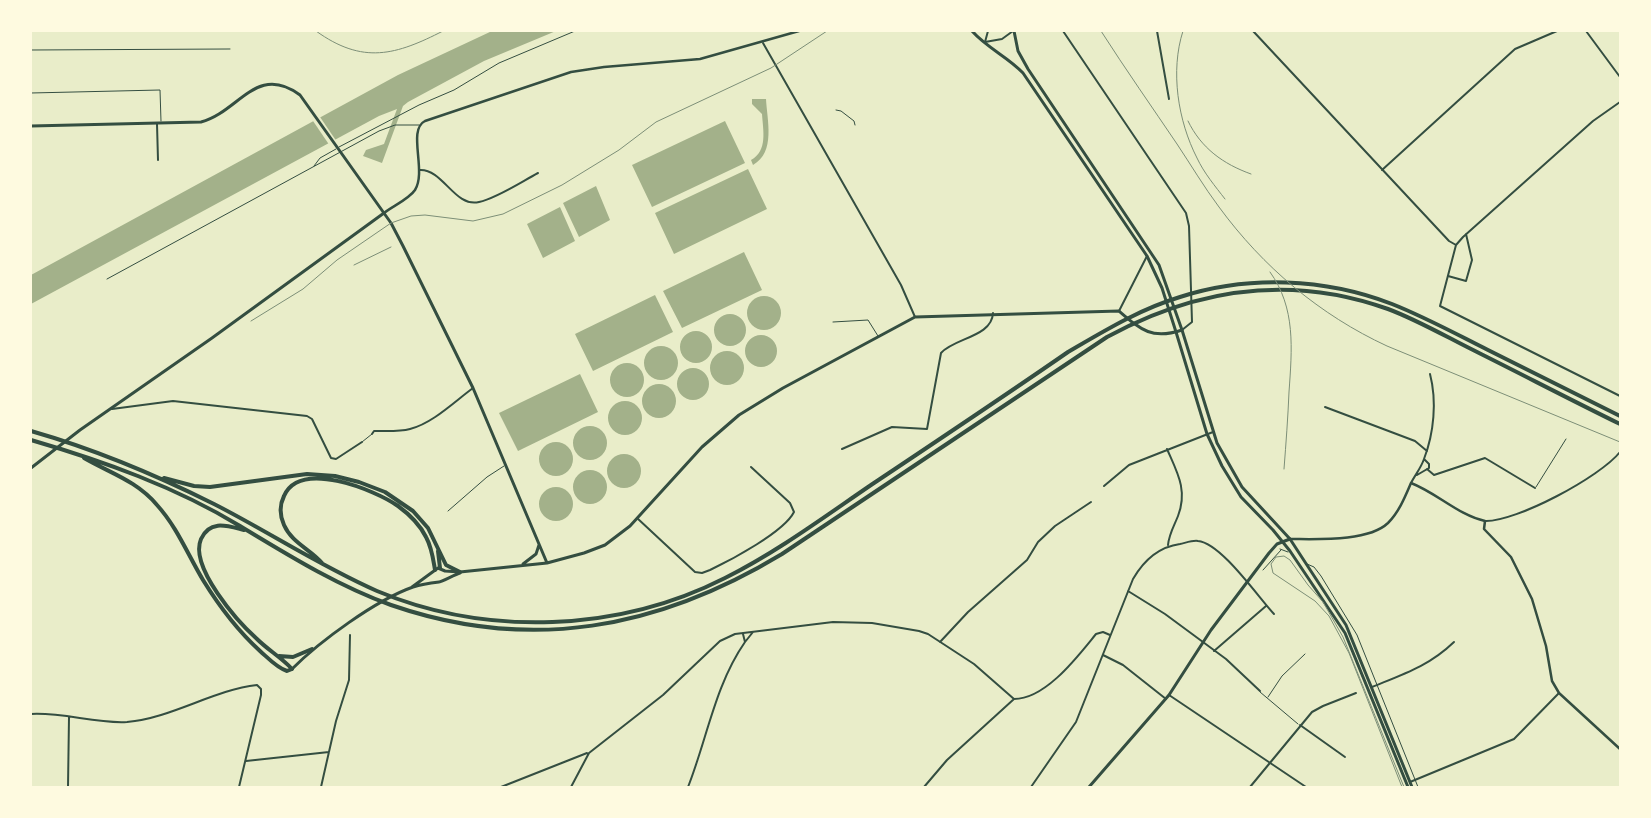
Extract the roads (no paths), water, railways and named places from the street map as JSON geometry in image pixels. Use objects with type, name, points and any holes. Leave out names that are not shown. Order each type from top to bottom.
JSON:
[{"type":"highway","points":[[31,432],[76,446],[150,474],[214,504],[323,565],[379,592],[448,613],[497,620],[554,622],[588,619],[667,602],[698,591],[750,565],[1068,352],[1104,331],[1127,318],[1171,300],[1233,285],[1288,282],[1346,290],[1391,303],[1419,315],[1620,416]]},
{"type":"highway","points":[[31,440],[107,464],[171,491],[246,530],[318,571],[371,596],[410,610],[474,625],[505,628],[558,628],[596,625],[669,609],[700,598],[753,571],[1107,337],[1155,313],[1208,296],[1234,292],[1288,289],[1316,292],[1360,301],[1416,321],[1620,424]]},
{"type":"highway","points":[[82,456],[129,480],[156,503],[172,524],[213,596],[233,623],[280,668],[287,671],[292,669]]},
{"type":"highway","points":[[150,474],[185,484],[210,487],[306,474],[348,479],[385,492],[408,506],[426,524],[446,565],[460,572]]},
{"type":"highway","points":[[323,565],[288,533],[281,516],[282,500],[285,492],[297,482],[306,479],[334,480],[351,484],[398,506],[409,515],[426,536],[433,554],[434,570]]},
{"type":"highway","points":[[246,530],[228,525],[212,527],[201,540],[199,555],[208,576],[223,600],[246,628],[292,669]]},
{"type":"highway","points":[[438,547],[440,568]]},
{"type":"highway","points":[[276,655],[293,658],[312,649]]},
{"type":"main road","points":[[972,31],[1024,73],[1147,256],[1162,288],[1207,434],[1241,497],[1282,542],[1324,600],[1345,633],[1408,787]]},
{"type":"main road","points":[[1014,31],[1018,51],[1028,69],[1152,254],[1170,293],[1213,432],[1242,487],[1290,539],[1346,625],[1412,787]]},
{"type":"main road","points":[[31,126],[190,123],[210,120],[225,112],[245,93],[260,86],[284,86],[296,92],[305,101],[384,212],[408,254],[473,388],[547,563]]},
{"type":"main road","points":[[31,468],[111,407],[199,347],[384,212]]},
{"type":"main road","points":[[292,669],[312,649],[354,621],[432,575],[434,570],[440,568],[445,572],[460,572],[547,563],[584,554],[605,545],[637,518],[702,448],[739,415],[783,388],[916,316],[1119,311],[1137,327],[1146,332],[1157,335],[1182,330]]},
{"type":"main road","points":[[1089,787],[1168,697],[1203,643],[1274,547],[1290,539]]},
{"type":"main road","points":[[521,566],[536,554],[539,544]]},
{"type":"main road","points":[[445,572],[445,578]]},
{"type":"main road","points":[[412,587],[440,582],[460,572]]},
{"type":"main road","points":[[432,575],[435,582]]},
{"type":"street","points":[[314,167],[327,154],[419,105],[454,90],[499,63],[575,31]]},
{"type":"street","points":[[384,212],[413,193],[418,184],[420,170],[417,131],[419,125],[425,120],[571,72],[604,67],[700,60],[799,31]]},
{"type":"street","points":[[988,31],[984,42],[1002,39],[1014,31]]},
{"type":"street","points":[[1063,31],[1188,218],[1192,322],[1182,330]]},
{"type":"street","points":[[1156,31],[1169,99]]},
{"type":"street","points":[[1253,31],[1449,241],[1456,245]]},
{"type":"street","points":[[1382,170],[1515,49],[1557,31]]},
{"type":"street","points":[[1586,31],[1620,77]]},
{"type":"street","points":[[763,43],[901,285],[916,316]]},
{"type":"street","points":[[31,50],[230,49]]},
{"type":"street","points":[[31,93],[160,90],[158,160]]},
{"type":"street","points":[[1620,102],[1593,121],[1456,245],[1440,306],[1620,396]]},
{"type":"street","points":[[836,110],[840,110],[854,121],[855,125]]},
{"type":"street","points":[[108,279],[362,140],[389,127],[408,124],[419,125]]},
{"type":"street","points":[[358,137],[362,140]]},
{"type":"street","points":[[420,170],[431,171],[460,196],[470,202],[481,201],[538,173]]},
{"type":"street","points":[[1448,276],[1466,281],[1472,260],[1466,234]]},
{"type":"street","points":[[1119,311],[1147,256]]},
{"type":"street","points":[[842,449],[892,426],[927,429],[941,353],[950,345],[986,328],[992,321],[993,313]]},
{"type":"street","points":[[833,322],[868,320],[878,336]]},
{"type":"street","points":[[1290,539],[1350,537],[1382,527],[1396,514],[1424,459],[1430,441],[1434,402],[1430,374]]},
{"type":"street","points":[[111,407],[116,410],[163,400],[307,416],[312,419],[331,458],[336,459],[362,442],[374,431],[401,431],[418,426],[440,413],[473,388]]},
{"type":"street","points":[[1325,407],[1414,441],[1427,451]]},
{"type":"street","points":[[1104,486],[1129,465],[1213,432]]},
{"type":"street","points":[[1427,469],[1434,475],[1485,458],[1535,488],[1566,439]]},
{"type":"street","points":[[1167,449],[1181,478],[1183,493],[1179,515],[1169,536],[1168,545]]},
{"type":"street","points":[[1411,483],[1468,516],[1485,521],[1512,516],[1588,479],[1608,466],[1620,452]]},
{"type":"street","points":[[1416,475],[1427,469],[1429,464],[1424,459]]},
{"type":"street","points":[[448,511],[487,477],[505,466]]},
{"type":"street","points":[[637,518],[695,572],[702,573],[710,570],[759,542],[788,520],[794,512],[790,503],[751,467]]},
{"type":"street","points":[[940,642],[968,612],[1027,560],[1038,542],[1055,526],[1091,502]]},
{"type":"street","points":[[1485,521],[1484,529],[1512,557],[1532,599],[1546,646],[1552,681],[1559,693],[1620,749]]},
{"type":"street","points":[[1031,787],[1076,722],[1128,591],[1136,574],[1147,558],[1168,545],[1199,541],[1214,547],[1248,581],[1274,614]]},
{"type":"street","points":[[1263,570],[1280,550],[1288,552]]},
{"type":"street","points":[[1306,563],[1314,567],[1335,595],[1357,635],[1418,787]]},
{"type":"street","points":[[1128,591],[1165,614],[1214,651],[1299,724],[1344,757]]},
{"type":"street","points":[[1214,651],[1266,606]]},
{"type":"street","points":[[501,787],[589,753],[663,695],[720,641],[742,633],[833,622],[872,623],[919,631],[974,664],[1014,699]]},
{"type":"street","points":[[688,787],[716,704],[738,652],[753,632]]},
{"type":"street","points":[[924,787],[947,760],[1014,699],[1043,690],[1096,634],[1103,632],[1110,635]]},
{"type":"street","points":[[742,633],[745,642]]},
{"type":"street","points":[[321,787],[349,680],[350,635]]},
{"type":"street","points":[[1372,686],[1421,668],[1438,657],[1454,642]]},
{"type":"street","points":[[1268,698],[1282,676],[1305,654]]},
{"type":"street","points":[[1103,655],[1123,665],[1168,697],[1306,787]]},
{"type":"street","points":[[31,714],[128,722],[152,717],[247,686],[257,685],[261,689],[239,787]]},
{"type":"street","points":[[1250,787],[1299,724],[1312,712],[1356,693]]},
{"type":"street","points":[[1410,782],[1514,739],[1559,693]]},
{"type":"street","points":[[68,787],[69,717]]},
{"type":"street","points":[[246,761],[329,752]]},
{"type":"street","points":[[571,787],[589,753]]},
{"type":"tram line","points":[[1402,787],[1349,653],[1329,616],[1315,601],[1273,573],[1271,564],[1276,557],[1284,556],[1290,560],[1323,602],[1343,637],[1404,787]]},
{"type":"railway","points":[[316,31],[333,42],[349,49],[380,53],[410,46],[443,31]]},
{"type":"railway","points":[[251,321],[303,289],[337,260],[391,223],[411,216],[425,215],[473,221],[503,214],[562,185],[619,150],[656,122],[771,68],[827,31]]},
{"type":"railway","points":[[1101,31],[1219,207],[1254,250],[1294,287],[1339,320],[1387,346],[1620,442]]},
{"type":"railway","points":[[1183,31],[1177,63],[1178,96],[1181,112],[1190,144],[1200,164],[1225,199]]},
{"type":"railway","points":[[1188,121],[1199,139],[1214,154],[1231,165],[1251,174]]},
{"type":"railway","points":[[354,265],[391,247]]},
{"type":"railway","points":[[1270,272],[1284,300],[1290,329],[1291,360],[1284,469]]}]
